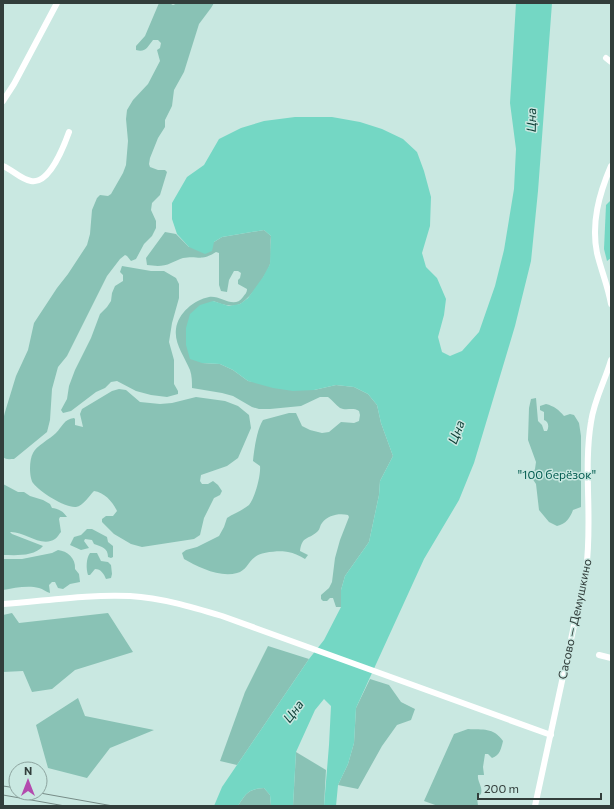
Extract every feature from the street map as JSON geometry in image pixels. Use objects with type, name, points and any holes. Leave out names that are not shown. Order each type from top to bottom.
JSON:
[{"type":"street","points":[[3,101],[14,84],[57,3]]},
{"type":"street","points":[[3,166],[27,180],[34,181],[41,179],[50,169],[64,146],[69,132]]},
{"type":"street","points":[[611,166],[602,189],[594,229],[597,254],[611,304]]},
{"type":"street","name":"Сасово — Демушкино","points":[[535,806],[551,735],[568,647],[586,570],[588,553],[588,465],[591,422],[597,397],[611,360]]},
{"type":"street","points":[[3,604],[130,596],[187,606],[258,629],[551,735]]},
{"type":"street","points":[[600,655],[611,658]]},
{"type":"green space","points":[[159,3],[169,3],[173,5],[178,3],[214,3],[199,24],[184,72],[174,90],[172,106],[165,120],[165,127],[158,138],[150,158],[150,167],[158,170],[165,170],[167,172],[160,195],[152,203],[151,210],[156,221],[156,228],[152,236],[144,244],[136,259],[131,261],[125,255],[107,276],[67,356],[58,367],[52,389],[50,420],[47,432],[14,459],[5,459],[3,457],[3,420],[16,376],[28,350],[34,323],[87,245],[90,234],[92,210],[97,198],[100,195],[108,196],[111,194],[126,165],[128,141],[126,119],[127,110],[133,100],[148,84],[160,61],[157,50],[160,48],[161,43],[158,40],[153,40],[142,51],[136,50],[136,46],[145,36]]},
{"type":"green space","points":[[264,230],[271,236],[270,264],[262,280],[253,292],[240,304],[230,306],[213,301],[202,363],[220,364],[233,370],[248,381],[314,390],[336,385],[354,387],[368,394],[377,405],[381,423],[393,456],[380,481],[379,495],[369,542],[345,576],[341,590],[341,607],[336,607],[333,598],[323,601],[321,599],[321,595],[329,588],[332,582],[335,558],[349,517],[348,515],[341,514],[330,516],[324,520],[315,534],[306,538],[302,542],[300,551],[308,555],[305,559],[290,552],[276,551],[258,555],[240,572],[224,574],[209,571],[184,559],[182,553],[219,536],[227,518],[247,507],[251,502],[260,475],[260,466],[253,461],[257,434],[263,420],[289,413],[296,413],[302,426],[322,433],[329,432],[341,422],[354,423],[359,421],[359,411],[340,408],[328,397],[320,397],[301,406],[259,409],[252,407],[233,396],[192,388],[192,377],[190,370],[180,350],[177,340],[177,323],[183,313],[192,304],[198,301],[209,297],[214,297],[236,302],[243,297],[247,289],[238,284],[241,273],[234,271],[229,280],[227,292],[221,291],[219,285],[219,253],[216,252],[203,258],[188,257],[162,266],[147,265],[146,258],[165,232],[176,234],[189,247],[214,242],[222,237]]},
{"type":"green space","points":[[122,266],[151,271],[164,271],[176,278],[179,284],[179,298],[172,323],[169,342],[174,360],[174,384],[178,394],[167,397],[151,395],[136,391],[117,381],[111,382],[105,388],[96,392],[71,411],[63,413],[61,410],[67,399],[69,386],[75,370],[91,338],[100,314],[111,301],[115,286],[123,281],[123,275],[120,272]]},
{"type":"green space","points":[[119,389],[126,390],[140,402],[160,404],[172,403],[196,397],[225,401],[238,406],[249,415],[251,428],[238,458],[227,466],[201,475],[200,481],[202,484],[208,484],[213,481],[222,491],[220,495],[214,498],[204,518],[200,535],[194,539],[142,547],[131,544],[114,534],[102,522],[102,519],[106,516],[113,516],[117,511],[105,495],[94,491],[81,505],[71,507],[53,499],[36,487],[33,483],[30,473],[30,464],[35,450],[56,433],[68,420],[74,418],[75,425],[83,427],[80,414],[82,409],[112,391]]},
{"type":"green space","name":"\"100 берёзок\"","points":[[536,398],[538,421],[542,425],[544,431],[547,431],[548,425],[544,420],[544,412],[540,410],[540,406],[546,404],[556,408],[564,416],[570,414],[574,415],[579,423],[581,436],[581,507],[573,510],[563,524],[557,526],[549,522],[539,510],[536,484],[532,478],[536,462],[528,440],[529,408],[531,399]]},
{"type":"green space","points":[[3,484],[18,492],[24,492],[30,496],[43,500],[50,504],[52,508],[64,513],[67,517],[60,517],[61,532],[55,539],[44,542],[15,532],[10,532],[43,546],[39,550],[30,554],[3,555]]},
{"type":"green space","points":[[87,529],[92,529],[107,537],[108,542],[113,546],[113,557],[108,557],[106,550],[94,544],[92,540],[85,539],[84,541],[89,548],[81,550],[70,545],[74,537],[81,535]]},
{"type":"green space","points":[[58,550],[65,552],[72,558],[75,569],[79,574],[80,582],[70,584],[63,589],[58,588],[55,582],[52,582],[49,585],[50,593],[39,588],[30,587],[3,590],[3,559],[22,559],[52,553]]},
{"type":"green space","points":[[90,553],[97,553],[101,561],[108,562],[111,565],[111,578],[106,579],[102,572],[97,569],[88,575],[87,564]]},
{"type":"green space","points":[[12,613],[19,623],[108,613],[133,652],[75,670],[52,689],[32,692],[23,671],[3,672],[3,615]]},
{"type":"green space","points":[[268,646],[309,659],[237,765],[220,761],[245,692]]},
{"type":"green space","points":[[370,679],[389,685],[401,702],[415,709],[411,720],[397,725],[382,746],[358,789],[338,785],[348,764],[354,743],[356,708]]},
{"type":"green space","points":[[78,698],[85,716],[154,730],[110,748],[87,778],[48,768],[48,761],[46,761],[36,725]]},
{"type":"green space","points":[[468,729],[491,731],[503,741],[501,749],[497,755],[492,758],[488,754],[485,754],[483,767],[484,775],[478,775],[478,780],[481,786],[481,794],[477,797],[478,806],[438,806],[424,801],[454,734]]},
{"type":"green space","points":[[296,752],[326,770],[324,806],[293,806]]},
{"type":"green space","points":[[264,788],[270,795],[271,806],[238,806],[248,792],[255,789]]},
{"type":"water","name":"Цна","points":[[516,3],[552,3],[538,191],[531,261],[515,326],[474,463],[459,500],[424,559],[356,708],[354,743],[348,764],[338,785],[336,806],[324,806],[331,706],[324,699],[315,710],[296,752],[293,806],[271,806],[270,795],[264,788],[255,789],[248,792],[238,806],[214,806],[222,787],[309,659],[324,640],[341,607],[341,590],[345,576],[369,542],[379,495],[380,481],[393,456],[381,423],[377,405],[368,394],[354,387],[336,385],[314,390],[293,391],[273,388],[248,381],[233,370],[220,364],[202,363],[190,359],[186,345],[186,328],[190,314],[200,305],[213,301],[229,306],[240,304],[248,298],[270,264],[271,236],[264,230],[222,237],[214,242],[212,251],[205,254],[189,247],[177,234],[172,219],[172,203],[187,177],[204,165],[219,139],[241,128],[264,121],[295,117],[332,117],[360,122],[382,129],[403,139],[417,152],[431,197],[430,226],[422,253],[426,267],[437,278],[446,299],[444,315],[438,337],[442,352],[450,356],[462,351],[479,332],[495,286],[504,250],[514,189],[516,149],[510,103]]},
{"type":"water","points":[[611,200],[611,258],[607,261],[604,249],[606,205]]},
{"type":"railway","points":[[3,786],[8,787]]},
{"type":"railway","points":[[48,794],[113,806]]},
{"type":"railway","points":[[3,795],[65,806]]}]
